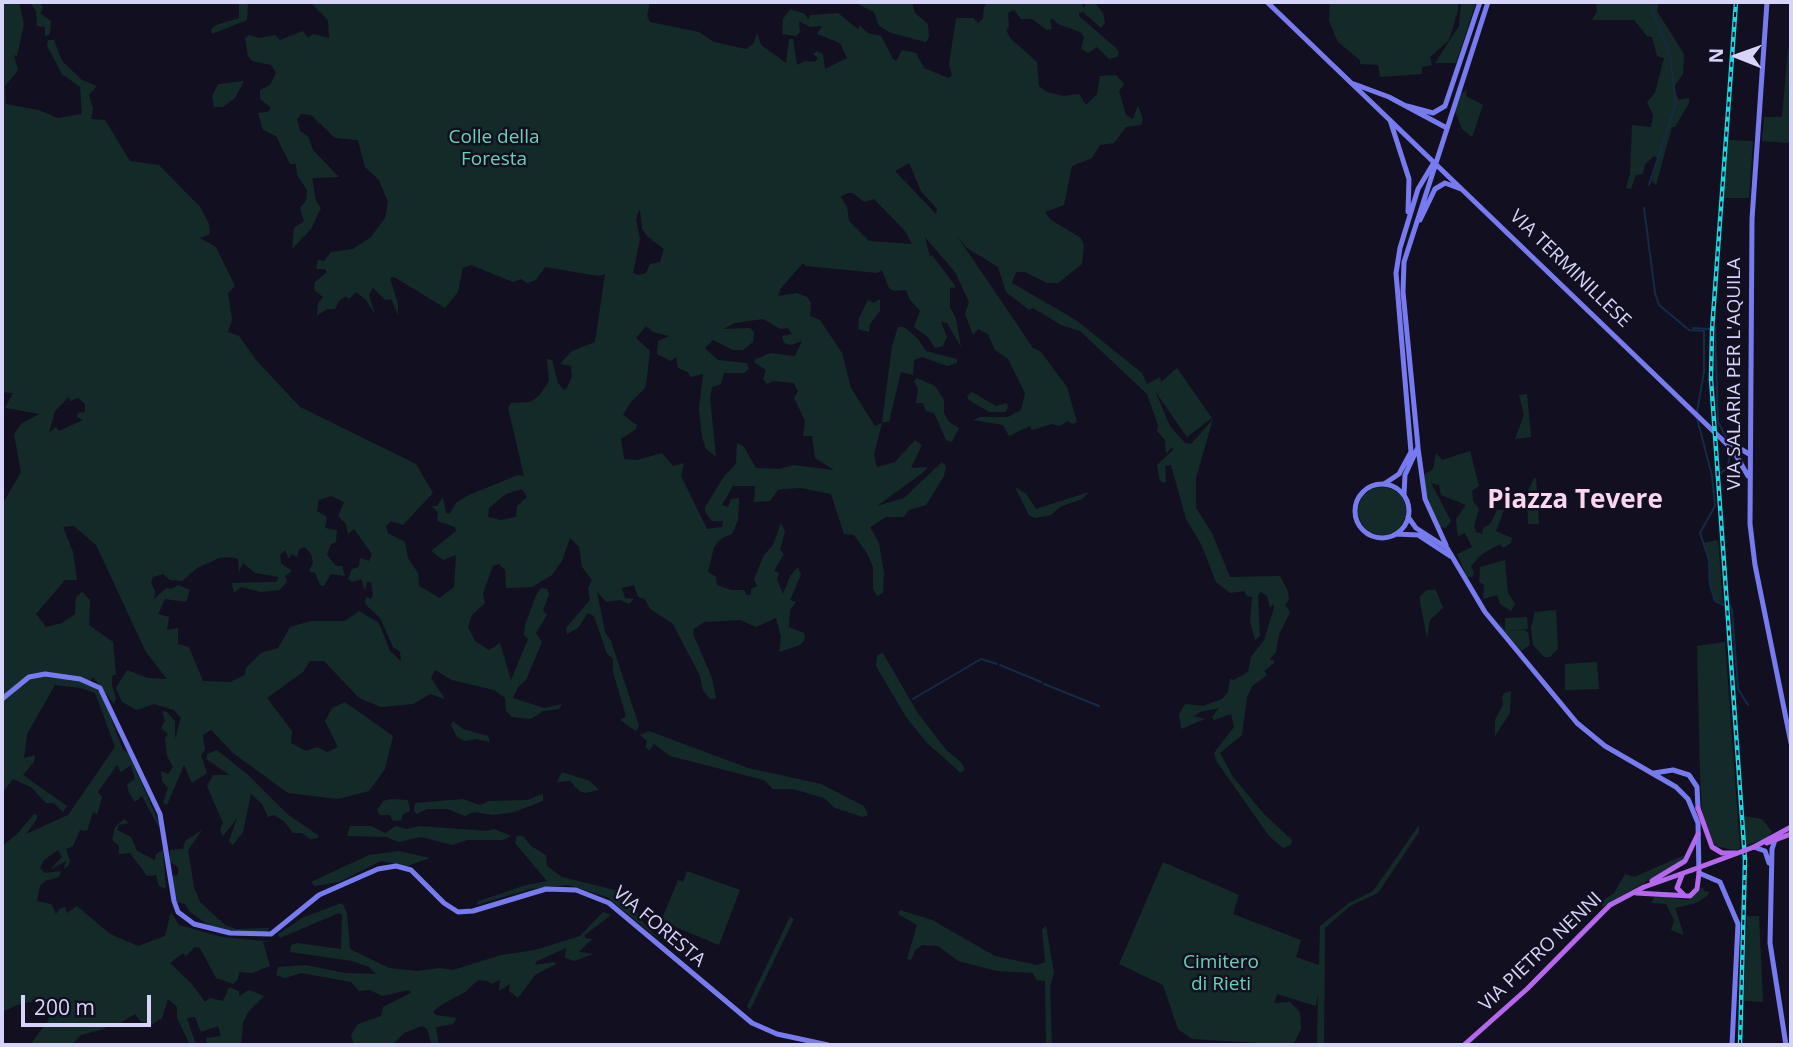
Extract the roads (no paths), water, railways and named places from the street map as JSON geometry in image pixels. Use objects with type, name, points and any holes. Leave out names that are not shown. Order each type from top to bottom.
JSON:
[{"type":"main road","points":[[1698,808],[1712,847],[1722,853],[1736,853]]},
{"type":"main road","points":[[1754,847],[1791,827]]},
{"type":"main road","points":[[1644,887],[1685,860],[1698,834]]},
{"type":"main road","points":[[1630,893],[1658,891],[1687,896],[1697,888],[1696,871],[1736,853],[1791,834]]},
{"type":"main road","name":"VIA PIETRO NENNI","points":[[1464,1045],[1527,989],[1601,913],[1630,893],[1696,871]]},
{"type":"main road","points":[[1684,873],[1677,888],[1687,896]]},
{"type":"street","points":[[1267,2],[1351,83],[1407,106],[1433,113],[1445,106],[1480,2]]},
{"type":"street","points":[[1488,2],[1405,254],[1403,292],[1425,499],[1447,548],[1485,612],[1566,712],[1591,736],[1684,793],[1692,804],[1698,823]]},
{"type":"street","name":"VIA SALARIA PER L'AQUILA","points":[[1766,2],[1752,219],[1749,479],[1752,552],[1791,743]]},
{"type":"street","name":"VIA TERMINILLESE","points":[[1351,83],[1731,445]]},
{"type":"street","points":[[1367,98],[1373,94],[1392,100]]},
{"type":"street","points":[[1407,106],[1445,127]]},
{"type":"street","points":[[1390,120],[1410,192],[1396,285],[1411,452],[1405,465],[1384,484],[1371,487],[1363,493],[1357,503],[1356,516],[1361,528],[1371,536],[1384,538],[1396,534],[1418,535],[1446,552],[1455,562]]},
{"type":"street","points":[[1426,153],[1440,146]]},
{"type":"street","points":[[1400,248],[1418,190],[1435,162]]},
{"type":"street","points":[[1405,254],[1435,189],[1445,183],[1467,191]]},
{"type":"street","points":[[1731,445],[1749,433]]},
{"type":"street","points":[[1731,445],[1749,454]]},
{"type":"street","points":[[1731,445],[1749,479]]},
{"type":"street","points":[[1396,534],[1408,517],[1404,495],[1405,475],[1418,447]]},
{"type":"street","points":[[1384,484],[1404,495]]},
{"type":"street","points":[[1408,517],[1416,528],[1447,548]]},
{"type":"street","name":"VIA FORESTA","points":[[2,699],[23,680],[45,674],[80,679],[100,688],[160,814],[178,912],[194,924],[230,933],[271,934],[318,895],[378,869],[396,866],[411,870],[444,903],[458,912],[473,911],[546,889],[576,890],[609,903],[752,1023],[777,1034],[828,1045]]},
{"type":"street","points":[[1650,773],[1674,771],[1689,775],[1698,787],[1696,871],[1720,882],[1738,924],[1732,1045]]},
{"type":"street","points":[[1780,831],[1772,848],[1770,943],[1786,1045]]},
{"type":"street","points":[[1765,844],[1772,848]]},
{"type":"street","points":[[1754,847],[1765,851],[1771,869]]},
{"type":"waterway","points":[[1649,2],[1670,55],[1676,103],[1649,185]]},
{"type":"waterway","points":[[1644,208],[1655,293],[1659,305],[1689,330],[1704,331],[1704,372],[1697,412]]},
{"type":"waterway","points":[[1693,328],[1710,329]]},
{"type":"waterway","points":[[1715,329],[1718,422],[1728,441]]},
{"type":"waterway","points":[[1697,418],[1712,476],[1715,506],[1700,533],[1709,560],[1710,585],[1715,601],[1724,605]]},
{"type":"waterway","points":[[1721,473],[1728,467],[1730,450]]},
{"type":"waterway","points":[[1729,604],[1732,610],[1738,689],[1748,705]]},
{"type":"waterway","points":[[913,699],[981,659],[997,664]]},
{"type":"waterway","points":[[1000,665],[1041,682]]},
{"type":"waterway","points":[[1044,684],[1099,706]]},
{"type":"railway","points":[[1736,2],[1712,330],[1711,379],[1745,860],[1740,1045]]},
{"type":"district","name":"Piazza Tevere","points":[[1575,501]]},
{"type":"park label","name":"Colle della Foresta","points":[[494,149]]},
{"type":"park label","name":"Cimitero di Rieti","points":[[1221,974]]}]
